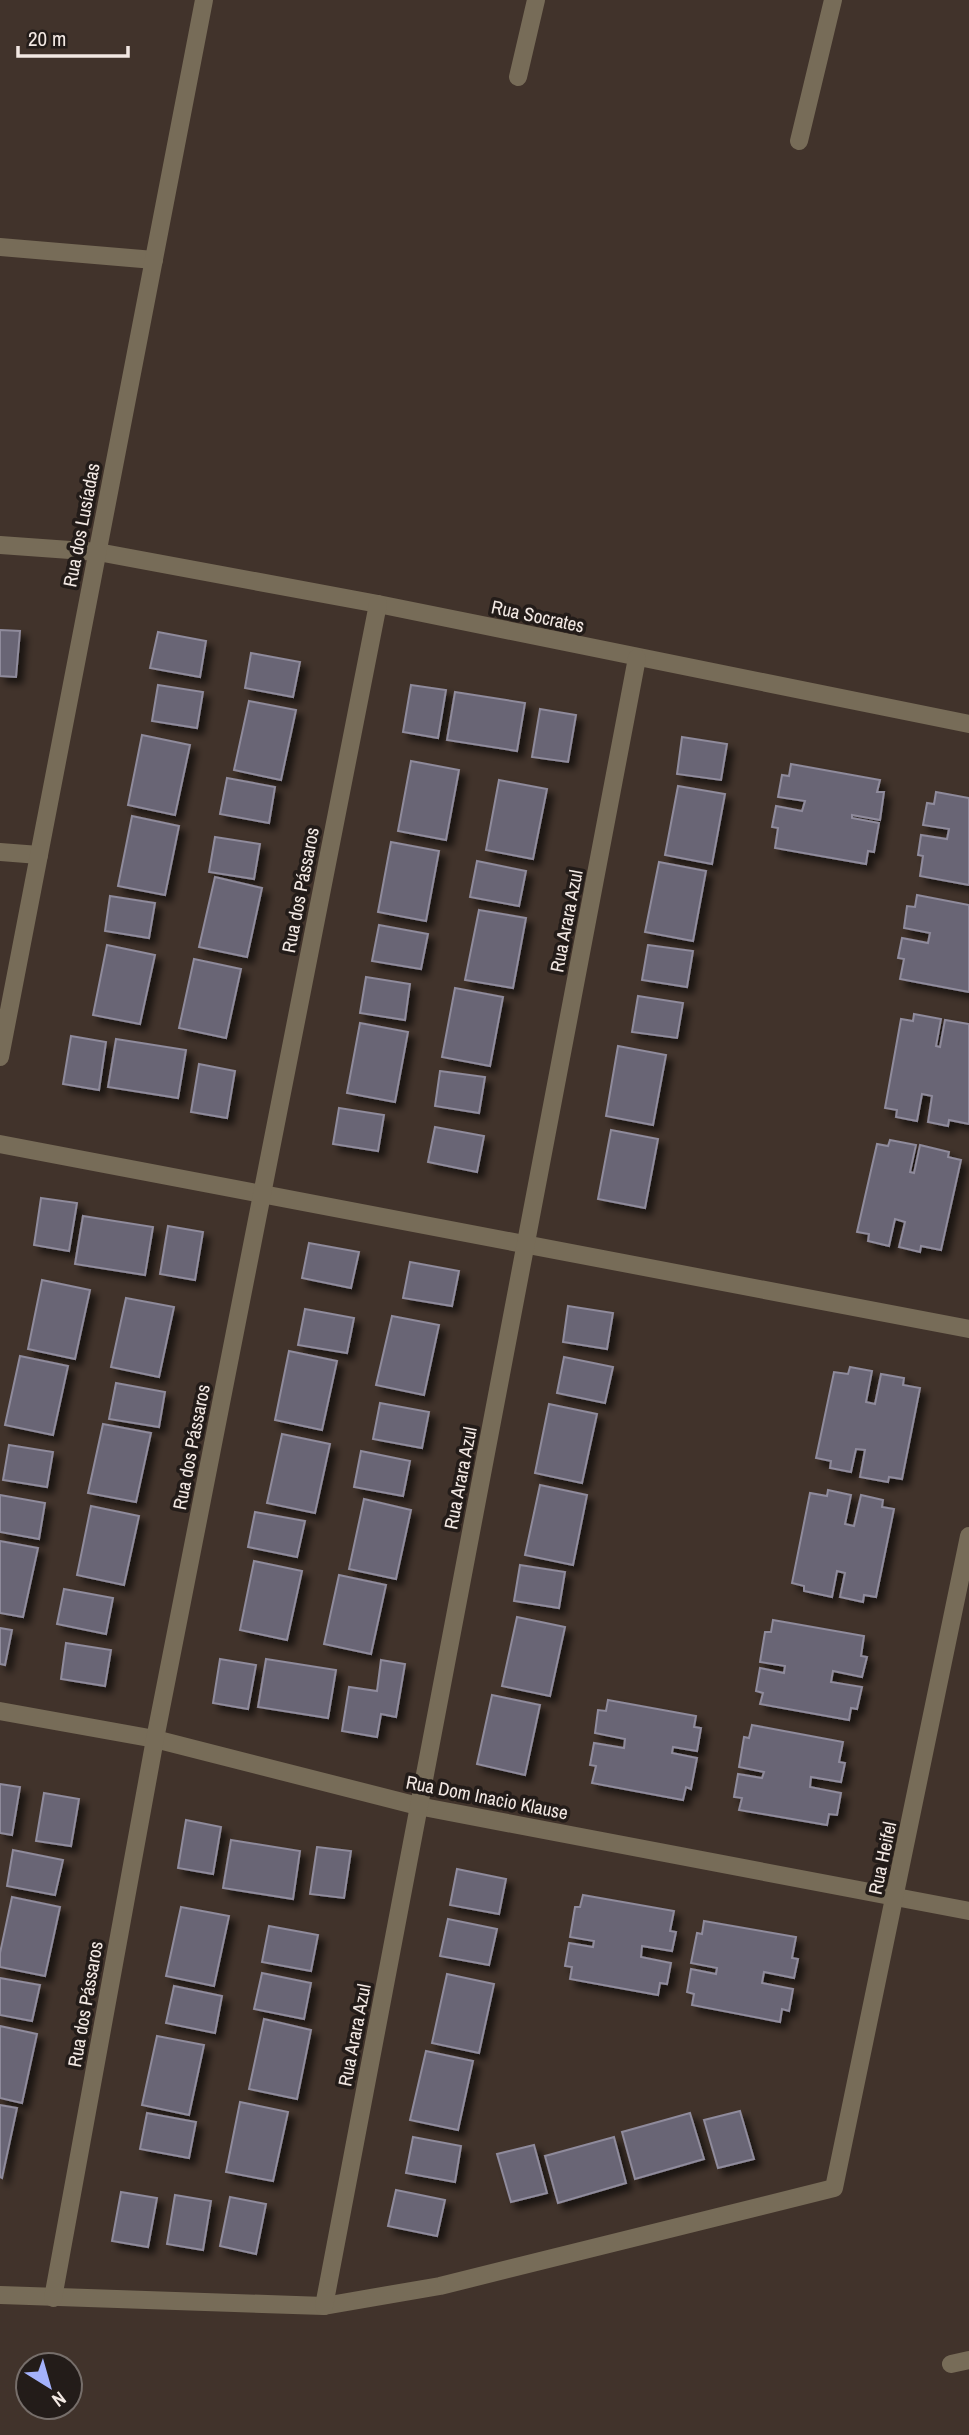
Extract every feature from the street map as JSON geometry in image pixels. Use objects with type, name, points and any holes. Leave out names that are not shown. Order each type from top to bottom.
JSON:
[{"type":"street","name":"Rua dos Lusíadas","points":[[0,1057],[204,0]]},
{"type":"street","points":[[518,77],[536,0]]},
{"type":"street","points":[[799,141],[833,0]]},
{"type":"street","points":[[0,247],[153,260]]},
{"type":"street","name":"Rua Socrates","points":[[0,545],[97,552],[378,604],[969,724]]},
{"type":"street","name":"Rua dos Pássaros","points":[[53,2298],[155,1740],[378,604]]},
{"type":"street","name":"Rua Arara Azul","points":[[324,2306],[637,658]]},
{"type":"street","points":[[0,852],[39,855]]},
{"type":"street","points":[[0,1144],[969,1329]]},
{"type":"street","name":"Rua Heifel","points":[[324,2306],[440,2286],[834,2188],[969,1536]]},
{"type":"street","name":"Rua Dom Inacio Klause","points":[[0,1711],[155,1740],[418,1806],[969,1911]]},
{"type":"street","points":[[0,2295],[324,2306]]},
{"type":"building","points":[[0,630],[20,631],[16,677],[0,676]]},
{"type":"building","points":[[158,632],[206,641],[200,677],[150,668]]},
{"type":"building","points":[[251,653],[300,662],[293,697],[245,688]]},
{"type":"building","points":[[158,685],[203,692],[197,728],[152,721]]},
{"type":"building","points":[[411,685],[446,690],[438,738],[403,732]]},
{"type":"building","points":[[455,692],[525,703],[517,751],[447,740]]},
{"type":"building","points":[[249,701],[296,710],[281,780],[234,770]]},
{"type":"building","points":[[540,709],[576,715],[568,762],[532,757]]},
{"type":"building","points":[[142,735],[190,745],[175,815],[128,805]]},
{"type":"building","points":[[682,737],[727,744],[721,780],[677,774]]},
{"type":"building","points":[[411,761],[459,770],[446,840],[398,831]]},
{"type":"building","points":[[791,764],[880,780],[877,792],[884,792],[880,820],[852,815],[852,818],[879,823],[874,852],[868,851],[866,864],[775,848],[778,828],[772,827],[776,806],[802,811],[805,801],[778,797],[782,775],[789,776]]},
{"type":"building","points":[[227,778],[275,787],[269,823],[220,814]]},
{"type":"building","points":[[499,780],[547,789],[533,859],[486,850]]},
{"type":"building","points":[[678,786],[725,794],[712,864],[665,855]]},
{"type":"building","points":[[936,792],[969,798],[969,885],[920,876],[923,856],[918,855],[921,835],[947,839],[949,829],[923,825],[927,803],[934,804]]},
{"type":"building","points":[[132,816],[179,826],[165,895],[118,886]]},
{"type":"building","points":[[215,837],[260,844],[254,879],[209,872]]},
{"type":"building","points":[[391,842],[439,851],[426,921],[378,912]]},
{"type":"building","points":[[477,861],[526,871],[519,906],[470,897]]},
{"type":"building","points":[[659,862],[706,871],[693,941],[645,932]]},
{"type":"building","points":[[215,877],[262,888],[247,957],[199,947]]},
{"type":"building","points":[[917,895],[969,905],[969,992],[900,979],[904,959],[898,958],[902,938],[928,943],[930,933],[904,928],[907,906],[915,907]]},
{"type":"building","points":[[110,896],[155,903],[149,938],[105,931]]},
{"type":"building","points":[[479,910],[526,918],[513,988],[465,980]]},
{"type":"building","points":[[379,925],[428,934],[421,969],[372,961]]},
{"type":"building","points":[[107,945],[155,955],[140,1024],[93,1015]]},
{"type":"building","points":[[648,945],[693,951],[687,987],[642,980]]},
{"type":"building","points":[[194,959],[241,969],[226,1038],[179,1028]]},
{"type":"building","points":[[366,977],[410,984],[405,1020],[360,1013]]},
{"type":"building","points":[[455,988],[503,997],[490,1066],[442,1057]]},
{"type":"building","points":[[638,996],[683,1003],[677,1038],[632,1032]]},
{"type":"building","points":[[914,1014],[941,1019],[936,1046],[940,1047],[945,1020],[969,1024],[969,1124],[949,1120],[948,1126],[928,1122],[932,1096],[922,1094],[917,1121],[896,1117],[897,1110],[885,1108],[901,1019],[913,1021]]},
{"type":"building","points":[[360,1023],[408,1032],[395,1102],[347,1093]]},
{"type":"building","points":[[71,1036],[106,1042],[99,1090],[63,1084]]},
{"type":"building","points":[[116,1039],[186,1050],[178,1098],[108,1087]]},
{"type":"building","points":[[618,1046],[666,1055],[653,1125],[606,1116]]},
{"type":"building","points":[[199,1064],[235,1071],[227,1118],[191,1112]]},
{"type":"building","points":[[440,1071],[485,1077],[479,1113],[435,1106]]},
{"type":"building","points":[[339,1108],[384,1115],[378,1151],[333,1144]]},
{"type":"building","points":[[435,1127],[484,1136],[477,1172],[428,1162]]},
{"type":"building","points":[[611,1130],[658,1139],[645,1208],[598,1199]]},
{"type":"building","points":[[890,1140],[916,1145],[910,1172],[914,1173],[920,1145],[949,1152],[948,1157],[961,1160],[941,1250],[921,1246],[920,1252],[899,1247],[905,1222],[895,1219],[889,1246],[868,1241],[869,1234],[857,1232],[877,1144],[888,1146]]},
{"type":"building","points":[[41,1198],[77,1203],[69,1251],[34,1245]]},
{"type":"building","points":[[83,1216],[153,1227],[145,1275],[75,1264]]},
{"type":"building","points":[[168,1226],[203,1232],[195,1280],[160,1274]]},
{"type":"building","points":[[309,1243],[359,1252],[351,1288],[302,1278]]},
{"type":"building","points":[[410,1262],[459,1271],[452,1306],[403,1298]]},
{"type":"building","points":[[42,1280],[90,1290],[75,1359],[28,1349]]},
{"type":"building","points":[[126,1298],[174,1307],[159,1377],[111,1367]]},
{"type":"building","points":[[568,1306],[613,1313],[607,1349],[563,1342]]},
{"type":"building","points":[[305,1309],[354,1318],[347,1353],[298,1345]]},
{"type":"building","points":[[392,1316],[439,1325],[424,1395],[376,1385]]},
{"type":"building","points":[[289,1351],[337,1361],[322,1430],[275,1420]]},
{"type":"building","points":[[20,1356],[68,1366],[53,1435],[5,1425]]},
{"type":"building","points":[[564,1357],[613,1367],[605,1403],[557,1393]]},
{"type":"building","points":[[850,1367],[872,1371],[866,1402],[875,1404],[881,1374],[904,1378],[903,1385],[920,1388],[902,1479],[889,1477],[888,1482],[860,1477],[865,1450],[856,1449],[851,1472],[830,1468],[831,1461],[816,1458],[834,1372],[848,1374]]},
{"type":"building","points":[[116,1383],[165,1392],[159,1427],[109,1419]]},
{"type":"building","points":[[380,1403],[429,1412],[422,1448],[373,1439]]},
{"type":"building","points":[[549,1404],[597,1414],[582,1483],[535,1473]]},
{"type":"building","points":[[103,1424],[151,1433],[136,1502],[88,1493]]},
{"type":"building","points":[[282,1434],[330,1444],[315,1513],[267,1503]]},
{"type":"building","points":[[9,1445],[53,1452],[47,1487],[3,1480]]},
{"type":"building","points":[[361,1451],[410,1461],[403,1496],[354,1487]]},
{"type":"building","points":[[540,1485],[587,1495],[573,1565],[525,1555]]},
{"type":"building","points":[[828,1490],[851,1495],[845,1524],[854,1526],[861,1495],[883,1500],[882,1507],[894,1509],[876,1597],[864,1595],[863,1602],[840,1597],[845,1573],[837,1571],[832,1597],[804,1591],[804,1586],[792,1583],[810,1493],[827,1496]]},
{"type":"building","points":[[0,1495],[45,1503],[39,1539],[0,1532]]},
{"type":"building","points":[[364,1499],[411,1510],[396,1579],[349,1569]]},
{"type":"building","points":[[91,1506],[139,1516],[124,1585],[77,1575]]},
{"type":"building","points":[[255,1512],[305,1521],[297,1557],[248,1547]]},
{"type":"building","points":[[0,1541],[38,1548],[23,1617],[0,1613]]},
{"type":"building","points":[[254,1561],[302,1571],[287,1640],[240,1630]]},
{"type":"building","points":[[520,1565],[565,1572],[559,1608],[514,1601]]},
{"type":"building","points":[[339,1575],[386,1585],[371,1654],[324,1644]]},
{"type":"building","points":[[64,1589],[113,1598],[106,1634],[57,1624]]},
{"type":"building","points":[[517,1617],[565,1627],[550,1696],[502,1686]]},
{"type":"building","points":[[773,1620],[864,1636],[861,1656],[867,1657],[862,1677],[833,1671],[831,1682],[862,1687],[857,1709],[851,1708],[849,1720],[760,1704],[763,1693],[756,1691],[760,1668],[784,1673],[785,1666],[760,1662],[765,1632],[771,1632]]},
{"type":"building","points":[[0,1628],[12,1630],[5,1665],[0,1664]]},
{"type":"building","points":[[66,1643],[111,1650],[105,1686],[61,1679]]},
{"type":"building","points":[[220,1659],[256,1665],[248,1709],[213,1703]]},
{"type":"building","points":[[266,1659],[336,1670],[328,1718],[258,1707]]},
{"type":"building","points":[[381,1660],[405,1664],[396,1717],[381,1714],[377,1737],[342,1731],[349,1687],[377,1691]]},
{"type":"building","points":[[492,1695],[540,1705],[525,1775],[477,1764]]},
{"type":"building","points":[[608,1700],[696,1716],[694,1727],[701,1728],[697,1751],[673,1747],[672,1753],[697,1758],[691,1789],[686,1787],[683,1800],[592,1783],[596,1766],[590,1765],[594,1743],[624,1748],[625,1739],[595,1733],[598,1710],[606,1711]]},
{"type":"building","points":[[752,1725],[843,1742],[839,1762],[845,1763],[841,1782],[811,1777],[810,1787],[841,1793],[837,1815],[829,1814],[827,1825],[739,1810],[742,1798],[734,1797],[738,1774],[762,1778],[764,1772],[739,1767],[744,1737],[749,1738]]},
{"type":"building","points":[[0,1784],[20,1787],[12,1835],[0,1833]]},
{"type":"building","points":[[44,1793],[79,1799],[71,1846],[36,1841]]},
{"type":"building","points":[[186,1820],[221,1827],[213,1874],[178,1868]]},
{"type":"building","points":[[231,1840],[300,1851],[293,1899],[223,1888]]},
{"type":"building","points":[[317,1847],[351,1851],[344,1898],[310,1894]]},
{"type":"building","points":[[13,1850],[63,1860],[55,1895],[7,1886]]},
{"type":"building","points":[[457,1869],[506,1879],[499,1914],[450,1905]]},
{"type":"building","points":[[583,1895],[674,1911],[670,1931],[676,1932],[672,1951],[642,1946],[641,1957],[671,1963],[667,1984],[660,1983],[658,1995],[570,1979],[572,1967],[565,1966],[569,1943],[593,1947],[594,1941],[570,1937],[575,1907],[580,1907]]},
{"type":"building","points":[[12,1897],[60,1907],[45,1976],[0,1967],[0,1953]]},
{"type":"building","points":[[181,1907],[229,1916],[214,1986],[166,1976]]},
{"type":"building","points":[[448,1919],[497,1929],[489,1965],[440,1956]]},
{"type":"building","points":[[704,1921],[796,1937],[792,1958],[798,1959],[794,1978],[764,1972],[762,1983],[793,1989],[789,2011],[782,2009],[780,2022],[692,2005],[694,1994],[687,1992],[691,1969],[716,1974],[717,1968],[691,1963],[697,1933],[702,1934]]},
{"type":"building","points":[[269,1926],[318,1935],[311,1971],[262,1962]]},
{"type":"building","points":[[262,1973],[311,1983],[304,2019],[254,2009]]},
{"type":"building","points":[[447,1974],[494,1984],[479,2053],[432,2043]]},
{"type":"building","points":[[0,1978],[40,1985],[32,2021],[0,2015]]},
{"type":"building","points":[[174,1986],[222,1996],[215,2033],[166,2023]]},
{"type":"building","points":[[264,2019],[311,2030],[297,2099],[249,2089]]},
{"type":"building","points":[[0,2026],[37,2034],[22,2103],[0,2098]]},
{"type":"building","points":[[157,2036],[204,2045],[189,2115],[142,2105]]},
{"type":"building","points":[[426,2051],[473,2061],[458,2130],[410,2120]]},
{"type":"building","points":[[240,2102],[288,2112],[273,2181],[226,2172]]},
{"type":"building","points":[[0,2105],[17,2108],[2,2178],[0,2177]]},
{"type":"building","points":[[740,2111],[754,2159],[718,2168],[704,2120]]},
{"type":"building","points":[[147,2113],[196,2122],[189,2158],[140,2149]]},
{"type":"building","points":[[690,2113],[704,2159],[635,2179],[622,2132]]},
{"type":"building","points":[[413,2137],[461,2146],[455,2182],[406,2173]]},
{"type":"building","points":[[614,2137],[626,2183],[558,2203],[545,2156]]},
{"type":"building","points":[[534,2145],[547,2193],[511,2202],[497,2154]]},
{"type":"building","points":[[396,2190],[445,2200],[437,2236],[388,2226]]},
{"type":"building","points":[[121,2192],[157,2198],[148,2247],[112,2241]]},
{"type":"building","points":[[175,2195],[211,2201],[203,2250],[167,2244]]},
{"type":"building","points":[[230,2197],[266,2204],[256,2254],[220,2246]]}]
